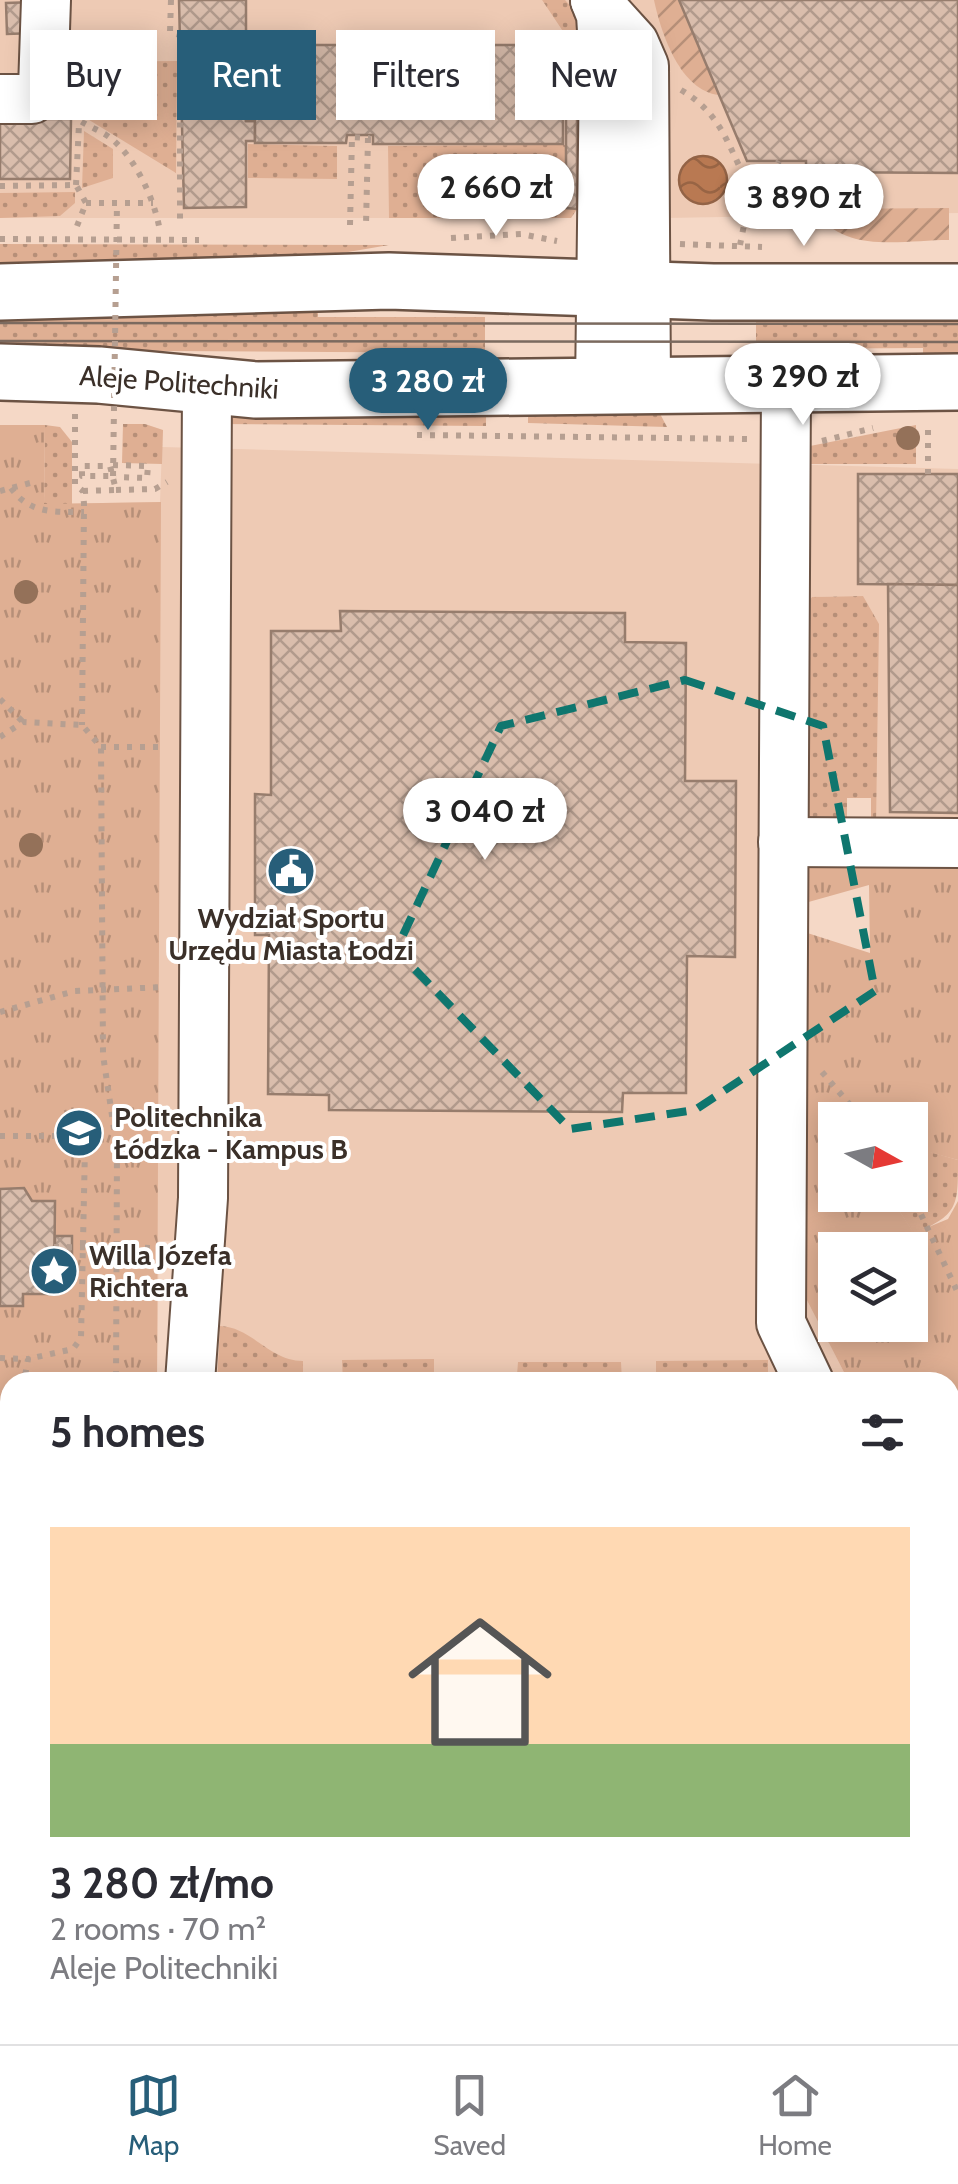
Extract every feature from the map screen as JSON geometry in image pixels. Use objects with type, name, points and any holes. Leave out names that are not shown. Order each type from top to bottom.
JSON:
[{"type":"main road","points":[[0,292],[123,292],[322,282],[521,258],[624,287],[958,292]]},
{"type":"main road","name":"Aleje Politechniki","points":[[0,372],[522,413],[623,388],[786,386],[938,409]]},
{"type":"street","points":[[0,99],[32,99],[43,89],[46,0]]},
{"type":"street","points":[[595,0],[634,43],[644,66],[624,287],[623,388]]},
{"type":"street","points":[[191,1372],[202,1198],[207,386]]},
{"type":"street","points":[[786,386],[781,1323],[804,1372]]},
{"type":"street","points":[[784,842],[958,843]]},
{"type":"path","points":[[171,0],[170,32],[180,35],[180,226]]},
{"type":"path","points":[[671,84],[706,105],[716,117],[742,178],[759,202]]},
{"type":"path","points":[[86,203],[76,186],[78,122],[113,140],[154,203],[158,226]]},
{"type":"path","points":[[350,225],[352,137],[360,136],[368,138],[366,224]]},
{"type":"path","points":[[740,257],[744,226],[779,161]]},
{"type":"path","points":[[0,186],[76,186]]},
{"type":"path","points":[[116,490],[116,478],[110,466],[82,466],[82,476],[113,476],[113,465],[117,202]]},
{"type":"path","points":[[86,203],[154,203]]},
{"type":"path","points":[[77,226],[86,203]]},
{"type":"path","points":[[76,408],[75,485],[83,491],[155,489],[165,482]]},
{"type":"path","points":[[916,421],[938,409]]},
{"type":"path","points":[[928,474],[938,409]]},
{"type":"path","points":[[410,435],[522,413],[786,440],[836,440],[889,423]]},
{"type":"path","points":[[113,465],[148,466],[148,478],[116,478]]},
{"type":"path","points":[[0,491],[30,483]]},
{"type":"path","points":[[11,488],[22,503],[42,510],[84,512]]},
{"type":"path","points":[[83,491],[82,725],[102,748],[106,1086],[117,1149],[116,1372]]},
{"type":"path","points":[[0,698],[22,722]]},
{"type":"path","points":[[0,737],[22,722],[82,725]]},
{"type":"path","points":[[102,748],[160,748]]},
{"type":"path","points":[[0,1012],[103,988],[157,988]]},
{"type":"path","points":[[0,1136],[70,1136],[85,1147],[80,1338],[72,1348],[28,1359],[0,1358]]},
{"type":"path","points":[[920,1212],[958,1293]]},
{"type":"path","points":[[54,1247],[198,1250]]},
{"type":"path","points":[[26,1372],[28,1359]]},
{"type":"highlighted area","points":[[685,680],[823,726],[875,991],[695,1110],[570,1129],[396,950],[501,726]]},
{"type":"shaded area","points":[[0,0],[542,0],[562,30],[515,30],[515,120],[564,120],[566,208],[577,209],[571,218],[0,218]]},
{"type":"shaded area","points":[[565,0],[958,0],[958,213],[666,218],[586,120],[652,120],[652,30],[570,30]]},
{"type":"shaded area","points":[[0,425],[45,425],[44,504],[160,502],[162,447],[958,469],[958,825],[876,826],[862,596],[813,597],[796,1279],[818,1322],[818,1342],[828,1342],[844,1372],[218,1372],[220,1332],[212,1326],[212,1243],[159,1241],[157,1372],[0,1372]]},
{"type":"green space","points":[[542,0],[565,0],[577,13],[581,30],[562,30]]},
{"type":"green space","points":[[654,0],[679,0],[719,95],[705,91],[683,72],[667,44]]},
{"type":"green space","points":[[157,61],[177,61],[176,173],[89,120],[157,120]]},
{"type":"green space","points":[[84,131],[113,149],[113,178],[82,188]]},
{"type":"green space","points":[[248,144],[337,146],[337,179],[248,178]]},
{"type":"green space","points":[[566,145],[566,208],[577,209],[571,218],[389,218],[388,146]]},
{"type":"green space","points":[[75,192],[75,203],[60,216],[0,218],[0,193]]},
{"type":"green space","points":[[949,208],[949,240],[893,242],[874,242],[840,233],[826,224],[815,209]]},
{"type":"green space","points":[[0,244],[389,245],[325,256],[0,271]]},
{"type":"green space","points":[[318,301],[318,317],[485,317],[485,353],[0,350],[0,312]]},
{"type":"green space","points":[[756,312],[958,317],[958,362],[923,364],[923,348],[756,349]]},
{"type":"green space","points":[[657,408],[667,427],[528,423],[528,410]]},
{"type":"green space","points":[[486,410],[486,426],[219,424],[227,413]]},
{"type":"green space","points":[[123,424],[145,424],[163,430],[162,464],[122,463]]},
{"type":"green space","name":"Politechnika Łódzka - Kampus B","points":[[0,425],[45,425],[44,504],[161,502],[157,1372],[0,1372]]},
{"type":"green space","points":[[45,425],[60,427],[72,442],[72,504],[44,504]]},
{"type":"green space","points":[[916,425],[916,464],[805,464],[805,447]]},
{"type":"green space","points":[[863,596],[879,624],[876,825],[871,834],[871,798],[847,798],[847,834],[799,825],[804,608],[812,597]]},
{"type":"green space","points":[[799,859],[948,859],[958,867],[958,1160],[928,1152],[928,1102],[818,1102],[818,1212],[900,1212],[913,1232],[818,1232],[818,1322],[796,1279],[798,930],[870,953],[869,885],[805,903]]},
{"type":"green space","points":[[928,1151],[958,1160],[952,1208],[939,1221],[913,1232],[900,1212],[928,1212]]},
{"type":"green space","points":[[958,1201],[958,1372],[844,1372],[828,1342],[928,1342],[928,1232],[916,1232],[948,1219]]},
{"type":"green space","points":[[220,1326],[242,1332],[280,1356],[303,1361],[303,1372],[218,1372]]},
{"type":"green space","points":[[434,1359],[434,1372],[343,1372],[342,1360]]},
{"type":"green space","points":[[768,1360],[768,1372],[656,1372],[656,1361]]},
{"type":"green space","points":[[518,1362],[621,1362],[622,1372],[517,1372]]},
{"type":"water","points":[[703,156],[720,163],[727,180],[720,197],[703,204],[686,197],[679,180],[686,163]]},
{"type":"building","points":[[179,0],[246,0],[246,30],[180,30]]},
{"type":"building","points":[[679,0],[958,0],[958,173],[806,172],[806,161],[747,161]]},
{"type":"building","points":[[35,2],[36,30],[7,34],[6,3]]},
{"type":"building","points":[[316,45],[336,45],[336,120],[495,120],[495,45],[515,45],[515,120],[563,120],[563,144],[373,144],[373,135],[347,135],[346,143],[255,143],[255,121],[246,121],[316,120]]},
{"type":"building","points":[[0,119],[71,120],[70,179],[0,179]]},
{"type":"building","points":[[182,120],[255,121],[255,141],[246,141],[246,207],[184,208]]},
{"type":"building","points":[[566,120],[577,120],[577,209],[566,208]]},
{"type":"building","points":[[858,474],[958,474],[958,585],[858,584]]},
{"type":"building","points":[[888,584],[958,585],[958,813],[890,812]]},
{"type":"building","points":[[340,611],[625,613],[625,642],[686,643],[685,781],[736,781],[735,957],[687,956],[686,1093],[623,1093],[622,1112],[329,1110],[329,1095],[268,1094],[269,935],[255,935],[255,794],[271,795],[271,631],[341,631]]},
{"type":"building","points":[[24,1188],[32,1201],[55,1201],[54,1294],[23,1294],[23,1306],[0,1306],[0,1189]]},
{"type":"building","points":[[55,1236],[72,1236],[72,1258],[55,1258]]},
{"type":"tram line","points":[[0,323],[958,324]]},
{"type":"tram line","points":[[0,341],[958,342]]},
{"type":"place","name":"Wydział Sportu Urzędu Miasta Łodzi","points":[[291,871]]},
{"type":"place","name":"Politechnika Łódzka - Kampus B","points":[[79,1133]]},
{"type":"place","name":"Willa Józefa Richtera","points":[[54,1271]]}]
